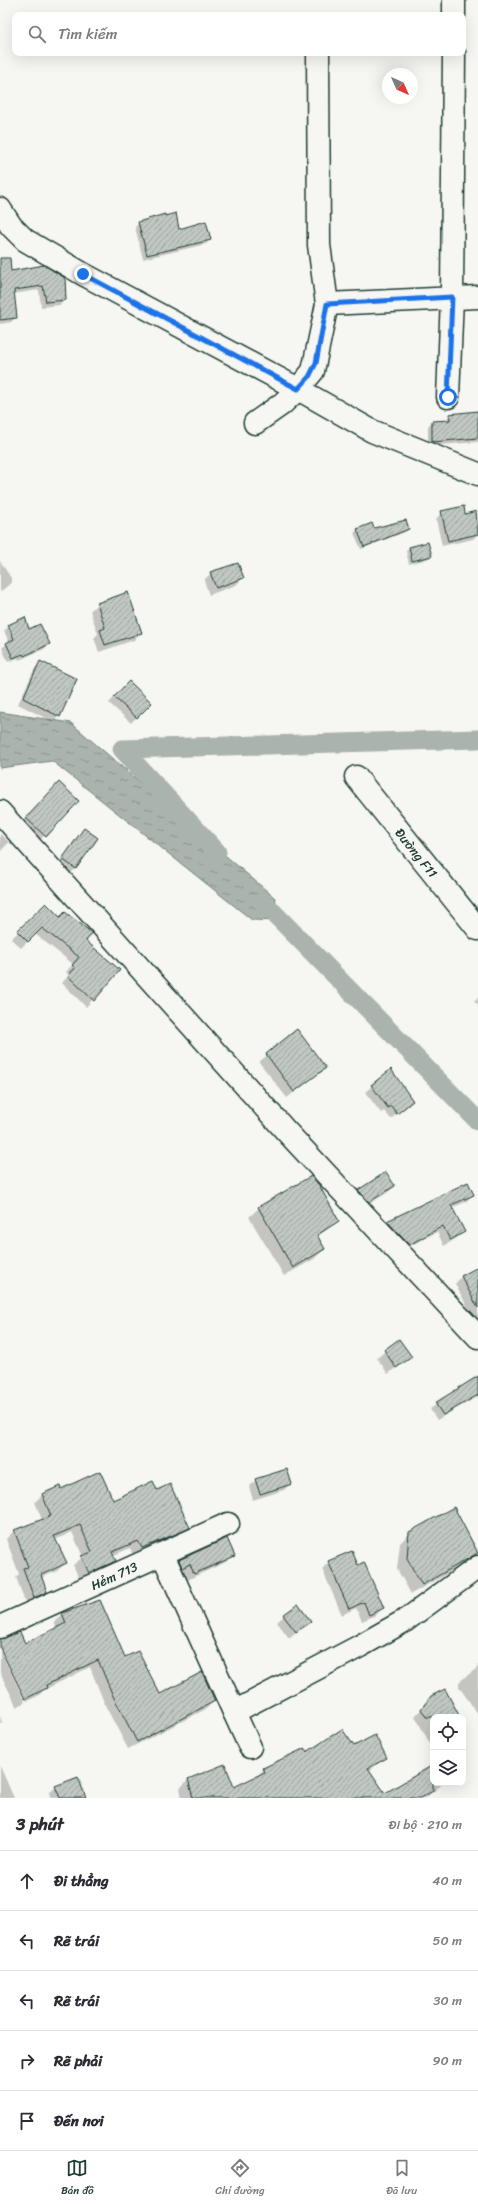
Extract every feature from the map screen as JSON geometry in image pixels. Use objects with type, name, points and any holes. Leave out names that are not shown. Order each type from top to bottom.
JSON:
[{"type":"street","points":[[454,0],[454,12]]},
{"type":"street","points":[[255,423],[282,404],[309,377],[316,363],[327,304],[319,245],[318,56]]},
{"type":"street","points":[[448,397],[452,297],[454,56]]},
{"type":"street","points":[[0,209],[11,226],[25,240],[51,257],[298,389],[372,431],[478,474]]},
{"type":"street","points":[[327,304],[452,297],[478,297]]},
{"type":"street","name":"Đường F11","points":[[356,777],[474,919]]},
{"type":"street","points":[[0,812],[286,1132],[478,1337]]},
{"type":"street","name":"Hẻm 713","points":[[0,1628],[163,1555],[228,1524]]},
{"type":"street","points":[[163,1555],[241,1726],[360,1646],[406,1620],[478,1567]]},
{"type":"water","points":[[0,712],[71,723],[275,898],[281,921],[252,920],[52,761],[0,768]]},
{"type":"building","points":[[176,213],[179,229],[206,221],[211,240],[147,255],[138,222],[165,214],[165,216]]},
{"type":"building","points":[[0,258],[10,258],[11,271],[44,265],[65,278],[66,300],[46,302],[43,286],[14,290],[17,318],[0,320]]},
{"type":"building","points":[[478,411],[478,438],[432,442],[432,421],[450,420],[449,414]]},
{"type":"building","points":[[464,506],[465,514],[476,511],[478,534],[448,541],[441,511]]},
{"type":"building","points":[[406,520],[409,529],[364,547],[357,529],[372,523],[374,528]]},
{"type":"building","points":[[428,542],[432,556],[412,561],[409,547]]},
{"type":"building","points":[[238,563],[244,578],[216,588],[210,572]]},
{"type":"building","points":[[128,592],[142,633],[105,645],[100,630],[105,628],[97,603]]},
{"type":"building","points":[[25,617],[29,629],[40,624],[50,644],[24,656],[23,654],[13,658],[6,643],[14,639],[8,625]]},
{"type":"building","points":[[40,661],[77,679],[60,717],[23,698]]},
{"type":"building","points":[[129,681],[152,703],[137,718],[114,697]]},
{"type":"building","points":[[59,782],[79,801],[46,837],[26,818]]},
{"type":"building","points":[[84,828],[98,838],[76,869],[62,859]]},
{"type":"building","points":[[46,903],[60,917],[65,912],[92,933],[86,941],[120,970],[94,1001],[68,976],[75,968],[72,965],[79,957],[42,928],[28,942],[17,931]]},
{"type":"building","points":[[297,1029],[326,1068],[294,1092],[266,1054]]},
{"type":"building","points":[[391,1069],[413,1101],[397,1114],[391,1106],[388,1108],[371,1085]]},
{"type":"building","points":[[386,1172],[395,1186],[369,1202],[358,1190]]},
{"type":"building","points":[[311,1176],[319,1185],[339,1221],[317,1235],[325,1249],[293,1268],[258,1207]]},
{"type":"building","points":[[468,1182],[474,1195],[451,1205],[465,1232],[450,1240],[443,1226],[409,1245],[387,1221]]},
{"type":"building","points":[[478,1267],[478,1308],[461,1276]]},
{"type":"building","points":[[399,1339],[412,1357],[396,1368],[384,1350]]},
{"type":"building","points":[[478,1376],[478,1395],[443,1415],[435,1403]]},
{"type":"building","points":[[287,1469],[292,1484],[260,1494],[255,1479]]},
{"type":"building","points":[[100,1471],[113,1500],[153,1481],[157,1490],[170,1484],[190,1528],[142,1548],[138,1541],[112,1552],[116,1561],[89,1573],[81,1556],[92,1552],[80,1525],[54,1536],[67,1563],[41,1575],[47,1592],[34,1598],[23,1568],[28,1567],[14,1530],[51,1516],[42,1494],[60,1486],[61,1489]]},
{"type":"building","points":[[454,1507],[478,1553],[422,1585],[407,1559],[409,1532]]},
{"type":"building","points":[[227,1538],[235,1556],[194,1574],[190,1564],[182,1568],[179,1560]]},
{"type":"building","points":[[352,1551],[358,1565],[364,1562],[384,1608],[369,1615],[364,1602],[349,1609],[328,1561]]},
{"type":"building","points":[[100,1600],[125,1657],[138,1651],[160,1694],[202,1672],[215,1701],[137,1742],[113,1696],[98,1660],[46,1685],[47,1688],[25,1699],[0,1648],[0,1639],[20,1632],[25,1643],[66,1623],[62,1613]]},
{"type":"building","points":[[298,1604],[311,1622],[296,1632],[283,1615]]},
{"type":"building","points":[[445,1689],[458,1714],[430,1714],[430,1717],[426,1717],[421,1709],[431,1696]]},
{"type":"building","points":[[342,1729],[354,1746],[375,1735],[387,1758],[368,1768],[385,1793],[430,1767],[430,1786],[433,1786],[433,1791],[421,1798],[193,1798],[188,1779],[225,1764],[234,1787],[265,1772],[263,1768],[305,1748],[307,1752]]},
{"type":"building","points":[[78,1777],[86,1798],[60,1798],[55,1786]]},
{"type":"waterway","points":[[217,852],[122,749],[478,739]]},
{"type":"waterway","points":[[263,902],[478,1121]]},
{"type":"route","points":[[83,274],[298,389],[309,377],[316,363],[327,304],[452,297],[448,397]]}]
